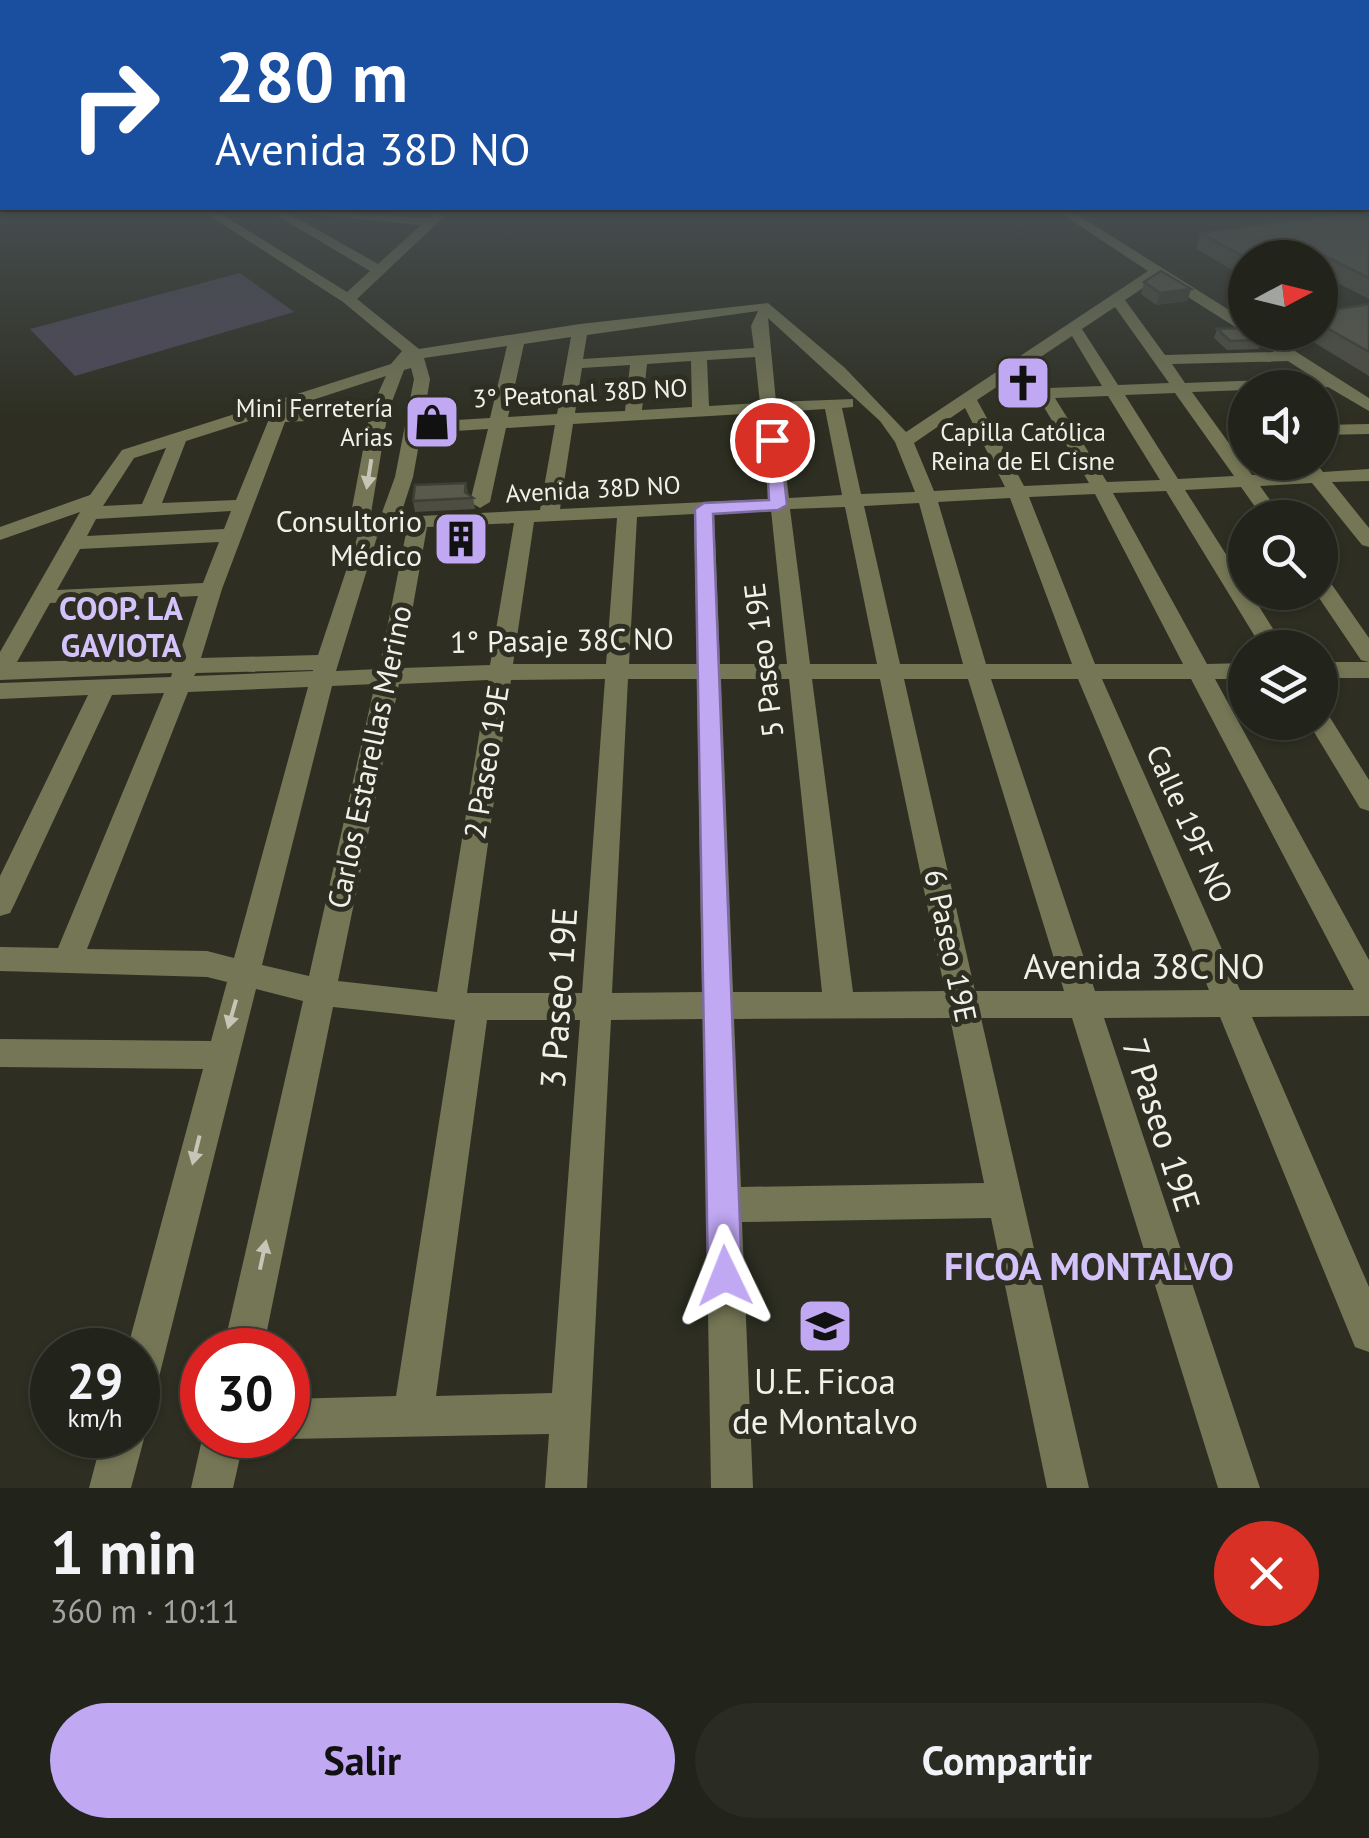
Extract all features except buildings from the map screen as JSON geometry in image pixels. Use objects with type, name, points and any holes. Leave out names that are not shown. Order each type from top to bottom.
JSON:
[{"type":"street","points":[[318,279],[348,299],[408,357]]},
{"type":"street","points":[[348,299],[369,279]]},
{"type":"street","points":[[904,441],[1026,363],[1145,279]]},
{"type":"street","points":[[1169,279],[1228,316]]},
{"type":"street","points":[[1192,279],[1228,301]]},
{"type":"street","points":[[1116,298],[1228,453]]},
{"type":"street","points":[[0,671],[118,464],[128,454],[281,410],[408,357],[751,306],[768,310]]},
{"type":"street","name":"5 Paseo 19E","points":[[768,310],[760,318],[768,408],[839,1006]]},
{"type":"street","name":"7 Paseo 19E","points":[[768,310],[870,402],[904,441],[927,497],[977,671],[1239,1488]]},
{"type":"street","points":[[1075,329],[1263,630]]},
{"type":"street","name":"2 Paseo 19E","points":[[414,1414],[462,1007],[454,973],[502,672],[537,517],[565,419],[580,330]]},
{"type":"street","points":[[480,502],[517,338]]},
{"type":"street","points":[[1282,350],[1314,370]]},
{"type":"street","points":[[1306,350],[1369,390]]},
{"type":"street","points":[[576,364],[763,352]]},
{"type":"street","points":[[699,356],[701,412]]},
{"type":"street","points":[[1161,360],[1291,356]]},
{"type":"street","name":"Carlos Estarellas Merino","points":[[152,1328],[220,1055],[325,671],[372,527],[404,477],[422,378],[408,357],[378,412],[372,527]]},
{"type":"street","points":[[634,415],[639,360]]},
{"type":"street","points":[[1026,363],[1101,488],[1369,989]]},
{"type":"street","points":[[1338,385],[1369,406]]},
{"type":"street","points":[[1046,393],[1228,387]]},
{"type":"street","name":"Calle 19F NO","points":[[968,400],[1018,492],[1086,671],[1232,1004],[1369,1333]]},
{"type":"street","name":"3° Peatonal 38D NO","points":[[413,428],[870,402]]},
{"type":"street","name":"6 Paseo 19E","points":[[832,404],[1068,1488]]},
{"type":"street","points":[[281,410],[378,412]]},
{"type":"street","points":[[67,962],[182,674],[281,410]]},
{"type":"street","points":[[1338,429],[1369,428]]},
{"type":"street","points":[[150,510],[179,437]]},
{"type":"street","name":"Avenida 38D NO","points":[[1338,472],[1369,475]]},
{"type":"street","points":[[1248,480],[1261,500]]},
{"type":"street","name":"Avenida 38D NO","points":[[372,527],[1248,480]]},
{"type":"street","points":[[1320,480],[1369,541]]},
{"type":"street","points":[[0,534],[38,520],[92,511],[244,505]]},
{"type":"street","points":[[704,509],[732,1488]]},
{"type":"street","name":"3 Paseo 19E","points":[[566,1488],[627,513]]},
{"type":"street","name":"Carlos Estarellas Merino","points":[[248,1328],[389,676],[418,522]]},
{"type":"street","points":[[73,544],[232,535]]},
{"type":"street","points":[[42,597],[211,589]]},
{"type":"street","points":[[1338,610],[1369,655]]},
{"type":"street","name":"1° Pasaje 38C NO","points":[[0,671],[182,674],[325,671],[389,676],[502,672],[1228,670]]},
{"type":"street","points":[[1338,670],[1369,670]]},
{"type":"street","name":"1° Pasaje 38C NO","points":[[0,691],[104,687],[182,674]]},
{"type":"street","points":[[0,905],[104,687]]},
{"type":"street","points":[[1331,740],[1369,801]]},
{"type":"street","points":[[0,959],[207,964],[320,992]]},
{"type":"street","name":"Avenida 38C NO","points":[[320,992],[462,1007],[1369,1003]]},
{"type":"street","points":[[0,1053],[220,1055]]},
{"type":"street","points":[[722,1204],[1006,1200]]},
{"type":"street","points":[[310,1418],[570,1414]]},
{"type":"street","points":[[110,1488],[118,1458]]},
{"type":"street","points":[[212,1488],[219,1458]]},
{"type":"shaded area","points":[[216,279],[249,279],[294,312],[75,376],[30,329]]},
{"type":"place","name":"Capilla Católica Reina de El Cisne","points":[[1023,383]]},
{"type":"place","name":"Mini Ferretería Arias","points":[[432,422]]},
{"type":"place","name":"Consultorio Médico","points":[[461,539]]},
{"type":"place","name":"U.E. Ficoa de Montalvo","points":[[825,1326]]},
{"type":"district","name":"COOP. LA GAVIOTA","points":[[121,628]]},
{"type":"district","name":"FICOA MONTALVO","points":[[1089,1267]]},
{"type":"route","points":[[725,1276],[704,509],[778,505],[772,440]]}]
